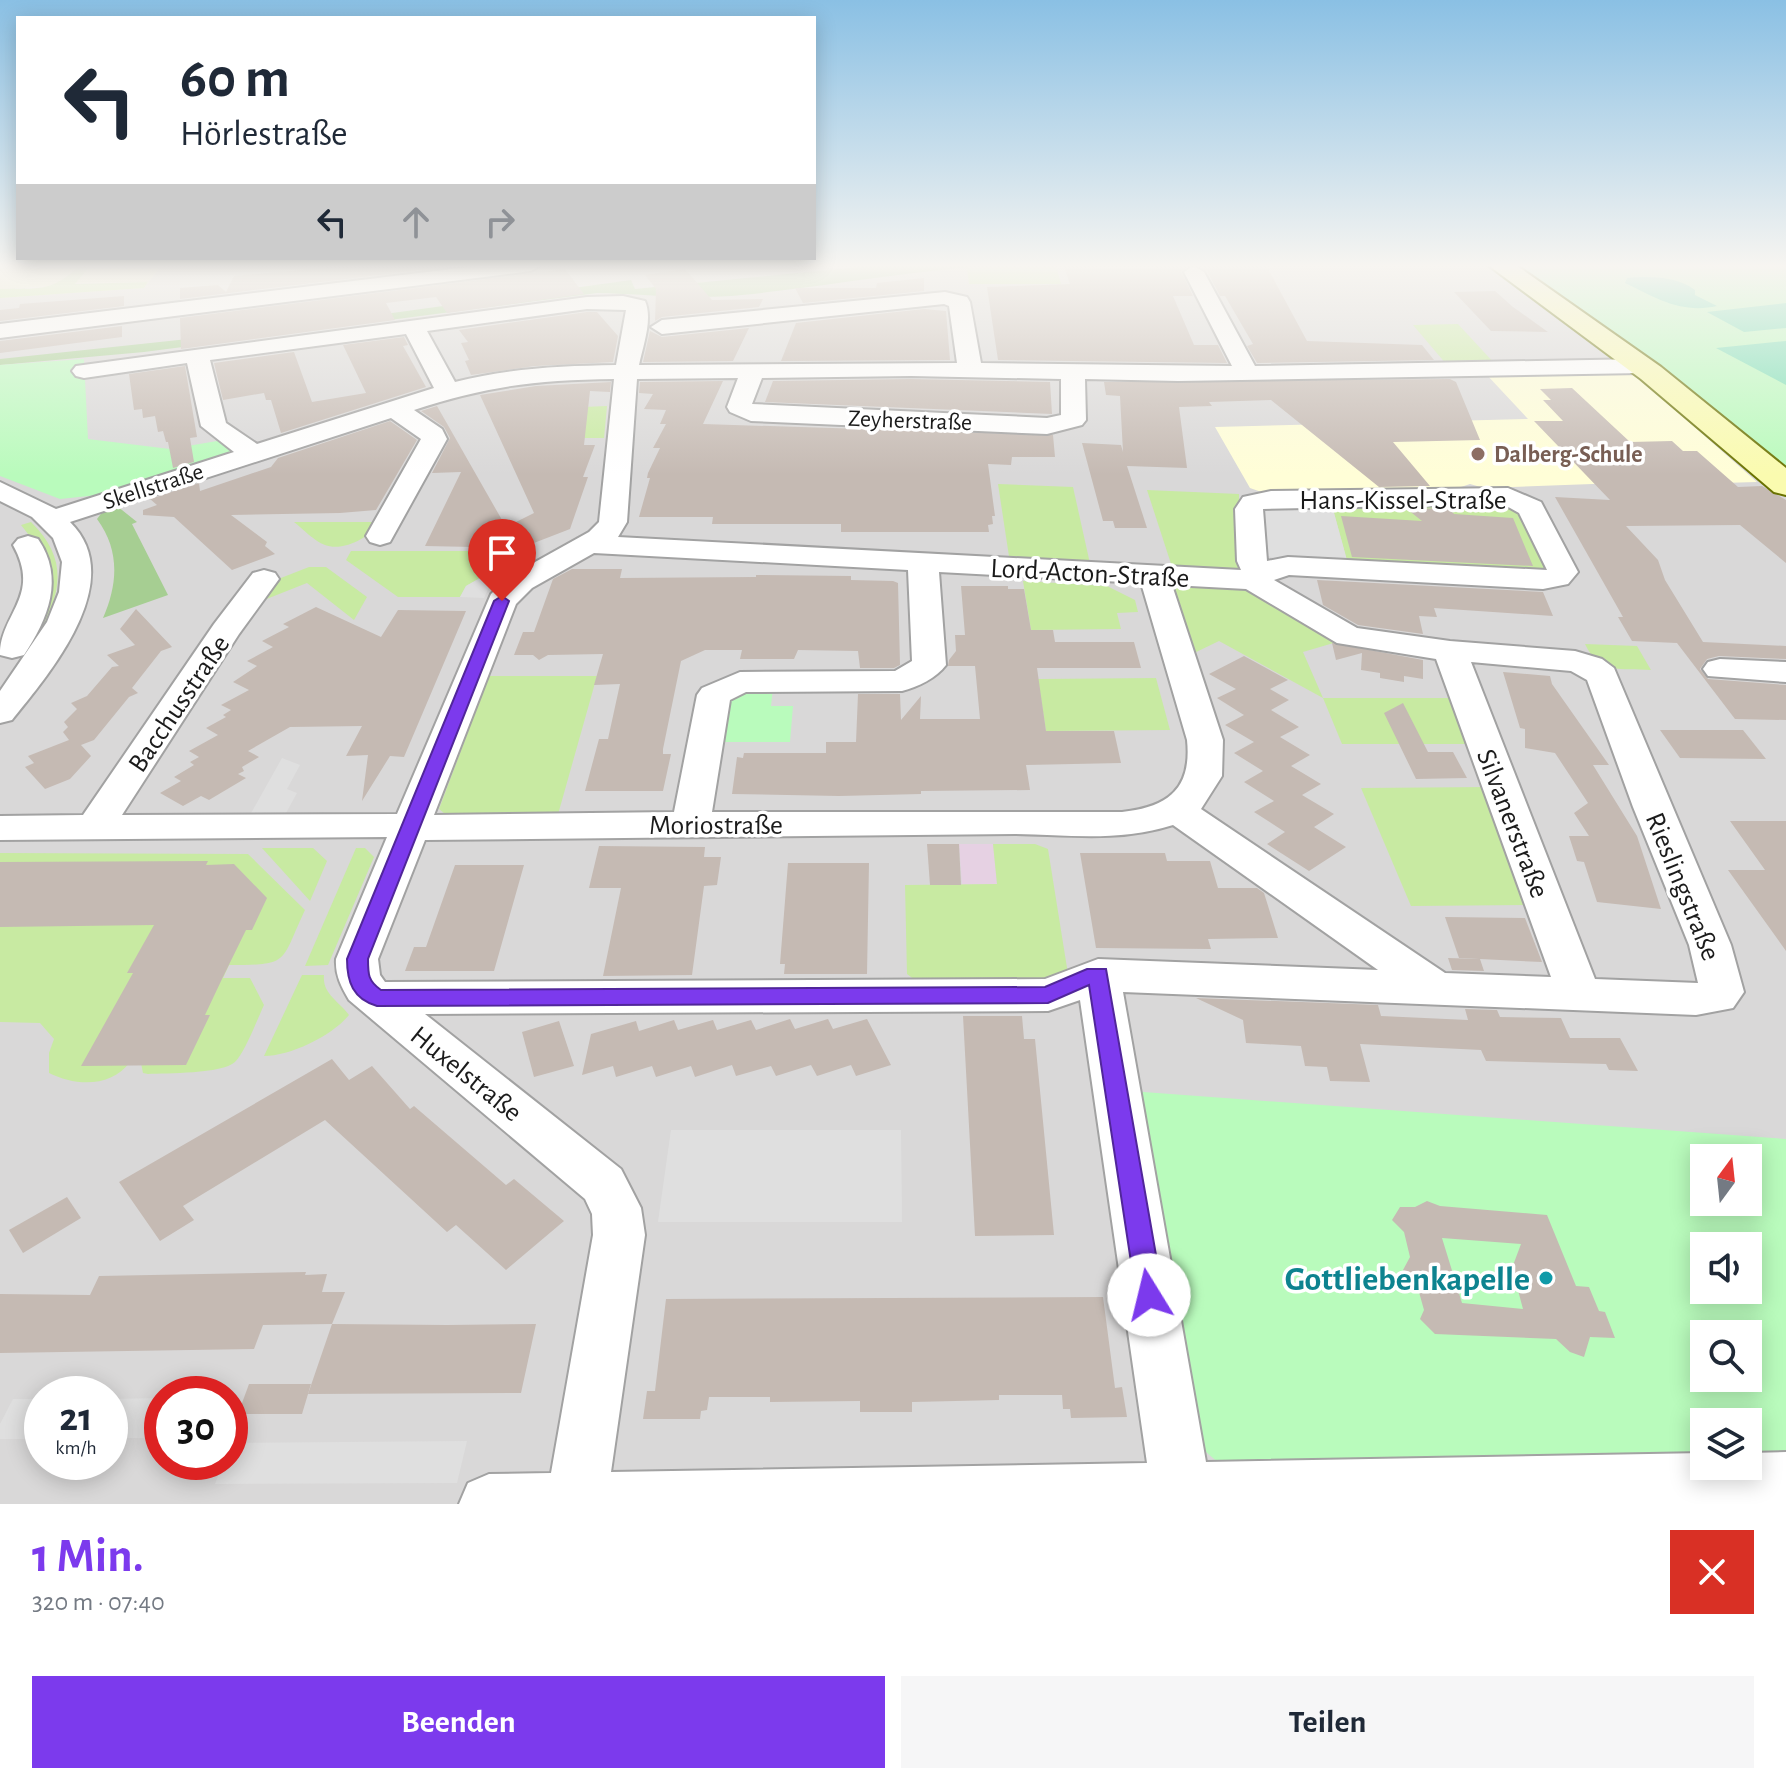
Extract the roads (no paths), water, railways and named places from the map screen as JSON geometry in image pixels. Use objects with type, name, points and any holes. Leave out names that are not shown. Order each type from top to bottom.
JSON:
[{"type":"main road","points":[[1599,335],[1642,366],[1786,485]]},
{"type":"street","points":[[84,371],[345,335]]},
{"type":"street","points":[[418,335],[448,391]]},
{"type":"street","points":[[626,373],[634,335]]},
{"type":"street","points":[[964,335],[970,370]]},
{"type":"street","points":[[1227,335],[1247,372]]},
{"type":"street","name":"Skellstraße","points":[[197,355],[214,426],[254,454]]},
{"type":"street","name":"Skellstraße","points":[[52,519],[448,391],[529,375],[586,371],[1247,372],[1642,366]]},
{"type":"street","name":"Zeyherstraße","points":[[753,371],[739,407],[746,413],[1047,426],[1073,420],[1073,372]]},
{"type":"street","name":"Huxelstraße","points":[[559,1503],[619,1235],[620,1217],[614,1199],[603,1184],[364,989],[358,978],[357,959],[502,601],[521,582],[590,544],[609,530],[613,522],[626,373]]},
{"type":"street","points":[[380,536],[434,439],[427,429],[395,409]]},
{"type":"street","points":[[0,490],[39,508],[52,519],[71,541],[77,569],[72,603],[52,645],[0,713]]},
{"type":"street","name":"Hans-Kissel-Straße","points":[[1491,494],[1516,498],[1528,505],[1563,572],[1557,578],[1543,580],[1288,566],[1255,578],[1249,509],[1258,501],[1491,494]]},
{"type":"street","name":"Lord-Acton-Straße","points":[[590,544],[1154,576],[1255,578],[1348,636],[1450,651],[1575,661]]},
{"type":"street","points":[[6,649],[27,622],[38,590],[36,562],[28,545]]},
{"type":"street","points":[[691,824],[714,695],[740,682],[902,681],[929,665],[923,563]]},
{"type":"street","points":[[1154,576],[1207,752],[1201,786],[1176,810],[1435,988]]},
{"type":"street","name":"Bacchusstraße","points":[[94,828],[225,631],[264,579]]},
{"type":"street","points":[[6,649],[52,645]]},
{"type":"street","name":"Silvanerstraße","points":[[1450,651],[1579,995]]},
{"type":"street","name":"Rieslingstraße","points":[[1098,975],[1709,999],[1722,992],[1710,945],[1652,807],[1602,675],[1590,666],[1575,661]]},
{"type":"street","points":[[1720,669],[1786,672]]},
{"type":"street","name":"Moriostraße","points":[[0,828],[974,823],[1106,826],[1148,820],[1176,810]]},
{"type":"street","points":[[377,998],[1048,995],[1098,975],[1181,1493]]},
{"type":"street","points":[[489,1504],[1010,1500],[1181,1493],[1689,1494],[1786,1482]]},
{"type":"place","name":"Dalberg-Schule","points":[[1478,454]]},
{"type":"place","name":"Gottliebenkapelle","points":[[1546,1278]]}]
